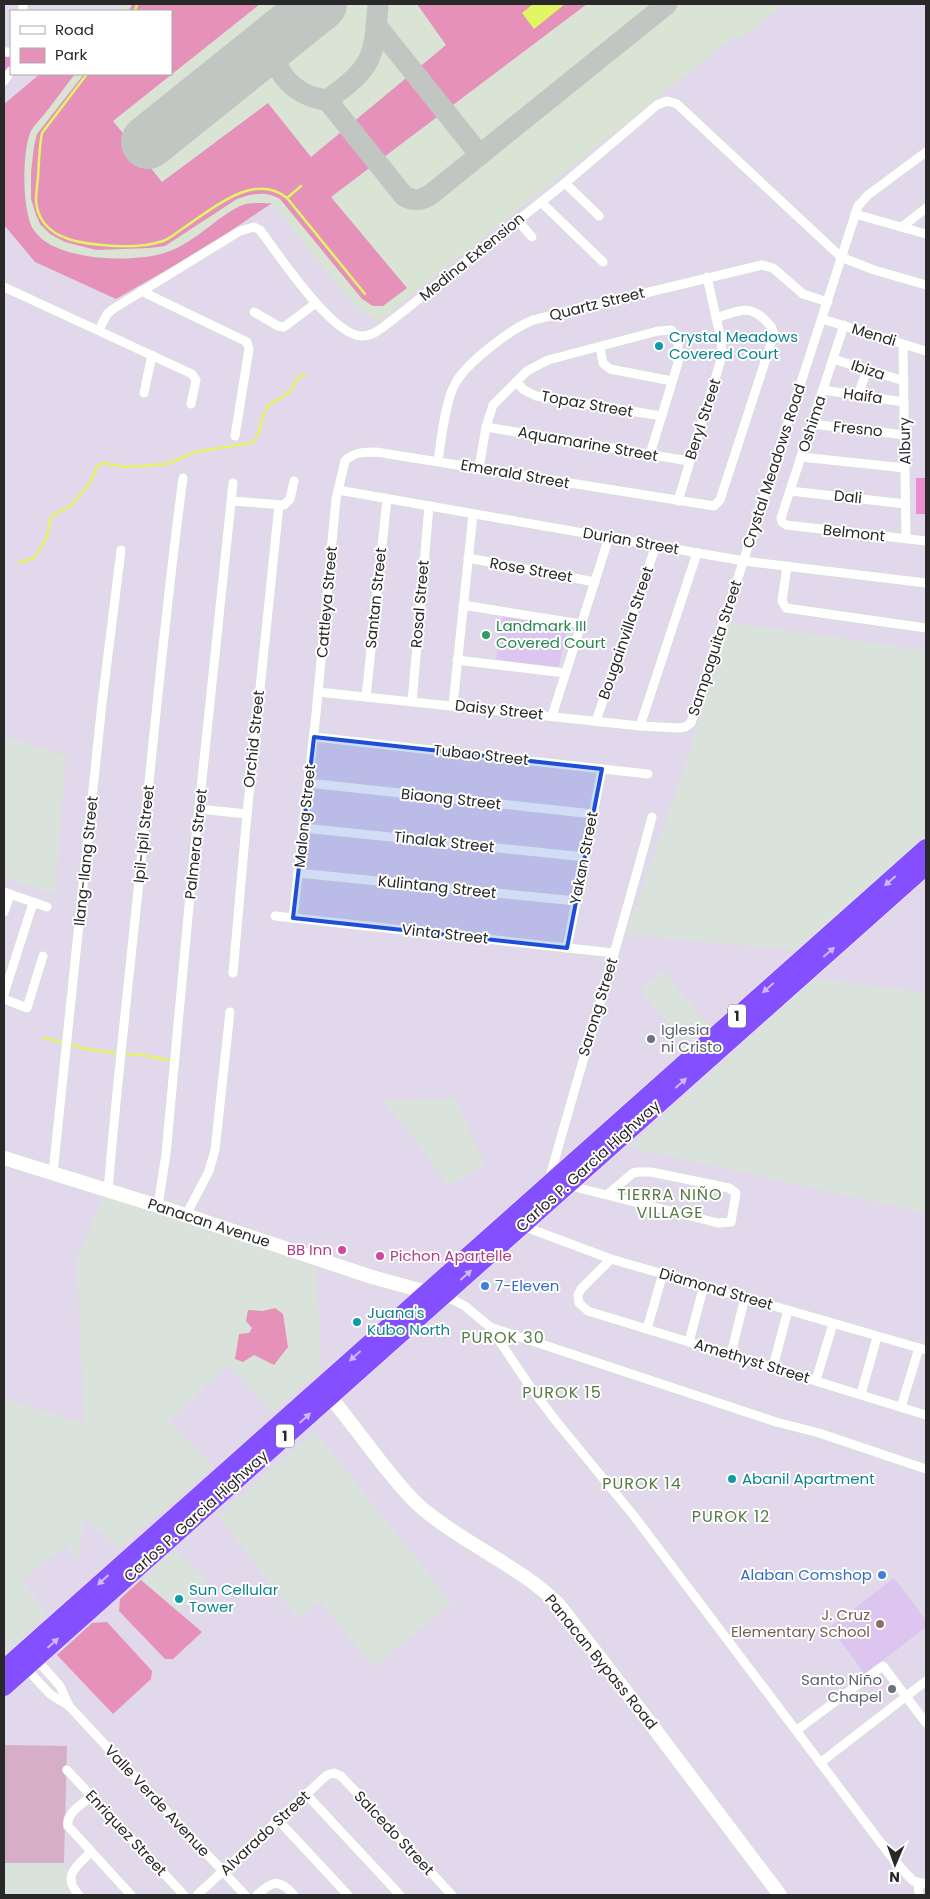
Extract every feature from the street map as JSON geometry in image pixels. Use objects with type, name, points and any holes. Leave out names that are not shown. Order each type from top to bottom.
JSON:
[{"type":"highway","name":"Carlos P. Garcia Highway","points":[[557,1188],[926,848]]},
{"type":"highway","name":"Carlos P. Garcia Highway","points":[[4,1687],[21,1660],[516,1221],[557,1188],[926,866]]},
{"type":"highway","name":"Carlos P. Garcia Highway","points":[[273,1438],[330,1396],[379,1343]]},
{"type":"main road","name":"Panacan Avenue","points":[[4,1158],[186,1215],[372,1277],[435,1294]]},
{"type":"main road","name":"Panacan Bypass Road","points":[[330,1396],[400,1486],[418,1505],[441,1523],[525,1576],[544,1590],[559,1605],[642,1711],[780,1895]]},
{"type":"street","name":"Medina Extension","points":[[99,330],[113,309],[141,290],[240,231],[254,226],[260,230],[316,303],[341,328],[348,333],[368,336],[395,318],[541,202],[661,102],[672,102],[841,257]]},
{"type":"street","name":"Crystal Meadows Road","points":[[744,560],[858,206],[868,195],[926,152]]},
{"type":"street","points":[[565,182],[599,216]]},
{"type":"street","points":[[541,202],[603,262]]},
{"type":"street","points":[[902,227],[926,208]]},
{"type":"street","points":[[855,214],[926,234]]},
{"type":"street","points":[[517,220],[532,237]]},
{"type":"street","points":[[841,257],[874,270],[926,285]]},
{"type":"street","name":"Quartz Street","points":[[438,461],[451,393],[456,381],[498,341],[519,326],[533,320],[755,265],[768,266],[803,294],[828,302]]},
{"type":"street","name":"Beryl Street","points":[[678,501],[722,356],[721,339],[707,277]]},
{"type":"street","points":[[4,288],[99,330],[195,376],[196,384],[191,404]]},
{"type":"street","points":[[141,290],[247,342],[249,349],[235,436]]},
{"type":"street","points":[[254,312],[278,326],[284,327],[316,303]]},
{"type":"street","name":"Emerald Street","points":[[338,490],[345,461],[348,457],[357,453],[376,452],[678,501],[711,506],[716,505],[723,492],[774,334],[771,326],[752,310],[744,309],[716,318]]},
{"type":"street","name":"Mendi","points":[[822,319],[926,351]]},
{"type":"street","name":"Oshima","points":[[782,522],[790,491],[844,326]]},
{"type":"street","points":[[479,468],[486,427],[493,405],[527,371],[548,360],[658,331],[671,330],[678,337],[678,363],[650,454]]},
{"type":"street","name":"Albury","points":[[903,344],[906,538]]},
{"type":"street","points":[[600,347],[603,363],[610,369],[672,381]]},
{"type":"street","points":[[144,394],[152,355]]},
{"type":"street","name":"Ibiza","points":[[833,359],[904,381]]},
{"type":"street","points":[[858,395],[867,370]]},
{"type":"street","name":"Topaz Street","points":[[516,382],[536,396],[662,416]]},
{"type":"street","name":"Haifa","points":[[823,390],[904,402]]},
{"type":"street","name":"Fresno","points":[[812,424],[905,434]]},
{"type":"street","name":"Aquamarine Street","points":[[486,427],[689,461]]},
{"type":"street","points":[[801,457],[905,468]]},
{"type":"street","name":"Ipil-Ipil Street","points":[[108,1190],[123,1026],[183,478]]},
{"type":"street","points":[[232,501],[284,504],[290,499],[294,481]]},
{"type":"street","name":"Palmera Street","points":[[158,1206],[166,1154],[233,483]]},
{"type":"street","name":"Durian Street","points":[[338,490],[744,560],[926,583]]},
{"type":"street","name":"Cattleya Street","points":[[316,714],[338,490]]},
{"type":"street","name":"Dali","points":[[790,491],[906,504]]},
{"type":"street","name":"Santan Street","points":[[366,697],[387,499]]},
{"type":"street","name":"Orchid Street","points":[[233,973],[247,814],[279,505]]},
{"type":"street","name":"Rosal Street","points":[[412,702],[428,506]]},
{"type":"street","points":[[453,705],[473,514]]},
{"type":"street","name":"Belmont","points":[[782,522],[786,525],[926,541]]},
{"type":"street","points":[[552,716],[609,537]]},
{"type":"street","name":"Bougainvilla Street","points":[[596,721],[656,545]]},
{"type":"street","name":"Ilang-Ilang Street","points":[[53,1173],[102,703],[121,550]]},
{"type":"street","points":[[640,726],[697,552]]},
{"type":"street","name":"Rose Street","points":[[468,558],[594,582]]},
{"type":"street","name":"Sampaguita Street","points":[[679,728],[691,723],[744,560]]},
{"type":"street","points":[[787,566],[782,601],[786,608],[926,628]]},
{"type":"street","points":[[463,604],[581,624]]},
{"type":"street","points":[[458,660],[565,673]]},
{"type":"street","name":"Daisy Street","points":[[318,692],[640,726],[679,728]]},
{"type":"street","name":"Malong Street","points":[[293,918],[316,714]]},
{"type":"street","name":"Tubao Street","points":[[314,736],[648,774]]},
{"type":"street","name":"Yakan Street","points":[[567,948],[602,768]]},
{"type":"street","name":"Biaong Street","points":[[308,783],[593,814]]},
{"type":"street","points":[[199,809],[247,814]]},
{"type":"street","name":"Sarong Street","points":[[557,1188],[591,1030],[652,817]]},
{"type":"street","name":"Tinalak Street","points":[[303,828],[585,856]]},
{"type":"street","name":"Kulintang Street","points":[[298,873],[576,901]]},
{"type":"street","points":[[4,912],[7,894],[46,907]]},
{"type":"street","points":[[4,994],[33,902]]},
{"type":"street","name":"Vinta Street","points":[[275,916],[614,953]]},
{"type":"street","points":[[4,1000],[27,1008],[43,956]]},
{"type":"street","points":[[186,1215],[209,1171],[215,1150],[230,1012]]},
{"type":"street","points":[[557,1188],[608,1195],[723,1223],[731,1222],[736,1198],[736,1193],[729,1188],[651,1172],[633,1173],[608,1195]]},
{"type":"street","name":"Diamond Street","points":[[516,1221],[612,1259],[923,1349]]},
{"type":"street","name":"Amethyst Street","points":[[612,1259],[581,1289],[578,1295],[579,1303],[588,1311],[926,1415]]},
{"type":"street","points":[[647,1329],[663,1273]]},
{"type":"street","points":[[689,1342],[704,1285]]},
{"type":"street","points":[[435,1294],[465,1306],[490,1327],[531,1388],[634,1516],[904,1874],[912,1881],[922,1884],[919,1895]]},
{"type":"street","points":[[732,1354],[745,1297]]},
{"type":"street","points":[[774,1367],[788,1310]]},
{"type":"street","points":[[816,1380],[833,1324]]},
{"type":"street","points":[[490,1327],[776,1422],[820,1432],[926,1469]]},
{"type":"street","points":[[861,1394],[877,1336]]},
{"type":"street","points":[[901,1407],[923,1349]]},
{"type":"street","name":"Valle Verde Avenue","points":[[21,1660],[53,1678],[60,1686],[69,1706]]},
{"type":"street","name":"Valle Verde Avenue","points":[[21,1660],[50,1694],[69,1706],[244,1895]]},
{"type":"street","points":[[797,1730],[883,1666],[926,1723]]},
{"type":"street","points":[[43,1687],[53,1678]]},
{"type":"street","points":[[820,1763],[926,1680]]},
{"type":"street","name":"Enriquez Street","points":[[68,1770],[184,1895]]},
{"type":"street","name":"Alvarado Street","points":[[197,1895],[327,1775],[334,1773]]},
{"type":"street","name":"Salcedo Street","points":[[334,1773],[341,1776],[452,1895]]},
{"type":"street","points":[[306,1794],[400,1895]]},
{"type":"street","points":[[92,1796],[70,1815],[67,1821],[69,1829],[131,1895]]},
{"type":"street","points":[[278,1820],[348,1895]]},
{"type":"street","points":[[79,1895],[72,1887],[71,1873],[90,1852]]},
{"type":"street","points":[[257,1895],[269,1885],[276,1883],[283,1884],[294,1895]]},
{"type":"highlighted area","points":[[314,737],[602,769],[567,948],[293,918]]},
{"type":"shaded area","points":[[119,4],[783,4],[741,38],[733,37],[379,321],[356,307],[272,203],[210,245],[116,299],[35,262],[4,225],[4,104],[39,75],[172,75],[172,10],[116,10]]},
{"type":"shaded area","points":[[533,4],[565,4],[534,29],[522,13]]},
{"type":"shaded area","points":[[4,56],[10,56],[10,72],[4,72]]},
{"type":"shaded area","points":[[916,478],[926,478],[926,514],[916,514]]},
{"type":"shaded area","points":[[502,615],[568,625],[558,670],[496,662]]},
{"type":"shaded area","points":[[729,622],[926,651],[926,838],[800,951],[626,934],[688,757]]},
{"type":"shaded area","points":[[4,736],[66,756],[55,894],[4,877]]},
{"type":"shaded area","points":[[662,970],[709,1026],[686,1044],[640,991]]},
{"type":"shaded area","points":[[812,978],[926,993],[926,1213],[629,1147],[755,1033]]},
{"type":"shaded area","points":[[455,1098],[485,1165],[449,1185],[383,1100]]},
{"type":"shaded area","points":[[105,1193],[317,1268],[321,1370],[273,1412],[228,1365],[169,1421],[213,1467],[119,1549],[84,1518],[78,1560],[66,1545],[22,1580],[47,1613],[4,1655],[4,1399],[84,1423],[77,1259]]},
{"type":"shaded area","points":[[315,1432],[452,1603],[373,1667],[320,1601],[297,1618],[218,1515]]},
{"type":"shaded area","points":[[174,1549],[208,1582],[178,1612],[141,1580]]},
{"type":"shaded area","name":"J. Cruz Elementary School","points":[[894,1578],[926,1620],[926,1627],[865,1674],[830,1627]]},
{"type":"shaded area","points":[[4,1745],[67,1746],[64,1863],[4,1863]]},
{"type":"shaded area","points":[[4,1863],[64,1863],[71,1895],[4,1895]]},
{"type":"green space","points":[[132,4],[260,4],[172,74],[172,10],[129,10]]},
{"type":"green space","points":[[417,4],[587,4],[331,197],[407,288],[383,306],[373,306],[362,299],[280,199],[269,194],[254,194],[237,199],[165,246],[96,250],[65,242],[50,234],[40,224],[31,199],[31,172],[37,134],[83,75],[171,75],[113,121],[162,182],[268,103],[311,157],[446,45]]},
{"type":"green space","points":[[39,75],[74,75],[32,129],[28,138],[25,158],[24,181],[28,217],[31,226],[48,243],[62,250],[79,255],[116,259],[151,256],[164,253],[184,244],[242,205],[272,203],[210,245],[116,299],[35,262],[4,225],[4,104]]},
{"type":"green space","points":[[275,1308],[283,1314],[288,1347],[274,1365],[254,1355],[243,1362],[235,1359],[239,1334],[249,1333],[252,1328],[246,1321],[248,1310],[263,1311]]},
{"type":"green space","points":[[141,1580],[202,1632],[173,1659],[165,1659],[119,1611],[120,1599]]},
{"type":"green space","points":[[107,1622],[152,1671],[151,1679],[113,1714],[57,1655],[92,1623]]},
{"type":"waterway","points":[[135,10],[137,4]]},
{"type":"waterway","points":[[86,75],[42,133],[36,201],[39,213],[51,230],[70,239],[91,244],[109,246],[149,244],[168,239],[233,196],[246,191],[260,189],[274,191],[287,198],[365,294]]},
{"type":"waterway","points":[[287,198],[301,186]]},
{"type":"waterway","points":[[19,562],[32,559],[38,553],[47,536],[50,519],[53,515],[70,506],[90,483],[97,466],[103,463],[124,467],[167,464],[195,452],[251,443],[257,437],[267,408],[287,394],[298,378],[305,374]]},
{"type":"waterway","points":[[44,1038],[63,1042]]},
{"type":"waterway","points":[[70,1044],[86,1049],[116,1053]]},
{"type":"waterway","points":[[124,1054],[169,1060]]},
{"type":"taxiway","points":[[295,4],[283,18],[276,33],[274,48],[277,63],[284,76],[295,87],[309,96],[327,100],[354,79],[368,60],[375,38],[378,4]]},
{"type":"taxiway","points":[[327,100],[404,196],[411,199],[420,199],[430,195],[667,4]]},
{"type":"taxiway","points":[[376,25],[480,155]]},
{"type":"runway","points":[[148,142],[320,4]]},
{"type":"place","name":"Crystal Meadows Covered Court","points":[[659,346]]},
{"type":"place","name":"Landmark III Covered Court","points":[[486,635]]},
{"type":"place","name":"Iglesia ni Cristo","points":[[651,1039]]},
{"type":"place","name":"BB Inn","points":[[342,1250]]},
{"type":"place","name":"Pichon Apartelle","points":[[380,1256]]},
{"type":"place","name":"7-Eleven","points":[[485,1286]]},
{"type":"place","name":"Juana's Kubo North","points":[[357,1322]]},
{"type":"place","name":"Abanil Apartment","points":[[732,1479]]},
{"type":"place","name":"Alaban Comshop","points":[[882,1575]]},
{"type":"place","name":"Sun Cellular Tower","points":[[179,1599]]},
{"type":"place","name":"J. Cruz Elementary School","points":[[880,1624]]},
{"type":"place","name":"Santo Niño Chapel","points":[[892,1689]]},
{"type":"district","name":"TIERRA NIÑO VILLAGE","points":[[670,1203]]},
{"type":"district","name":"PUROK 30","points":[[503,1337]]},
{"type":"district","name":"PUROK 15","points":[[562,1392]]},
{"type":"district","name":"PUROK 14","points":[[642,1483]]},
{"type":"district","name":"PUROK 12","points":[[731,1516]]}]
